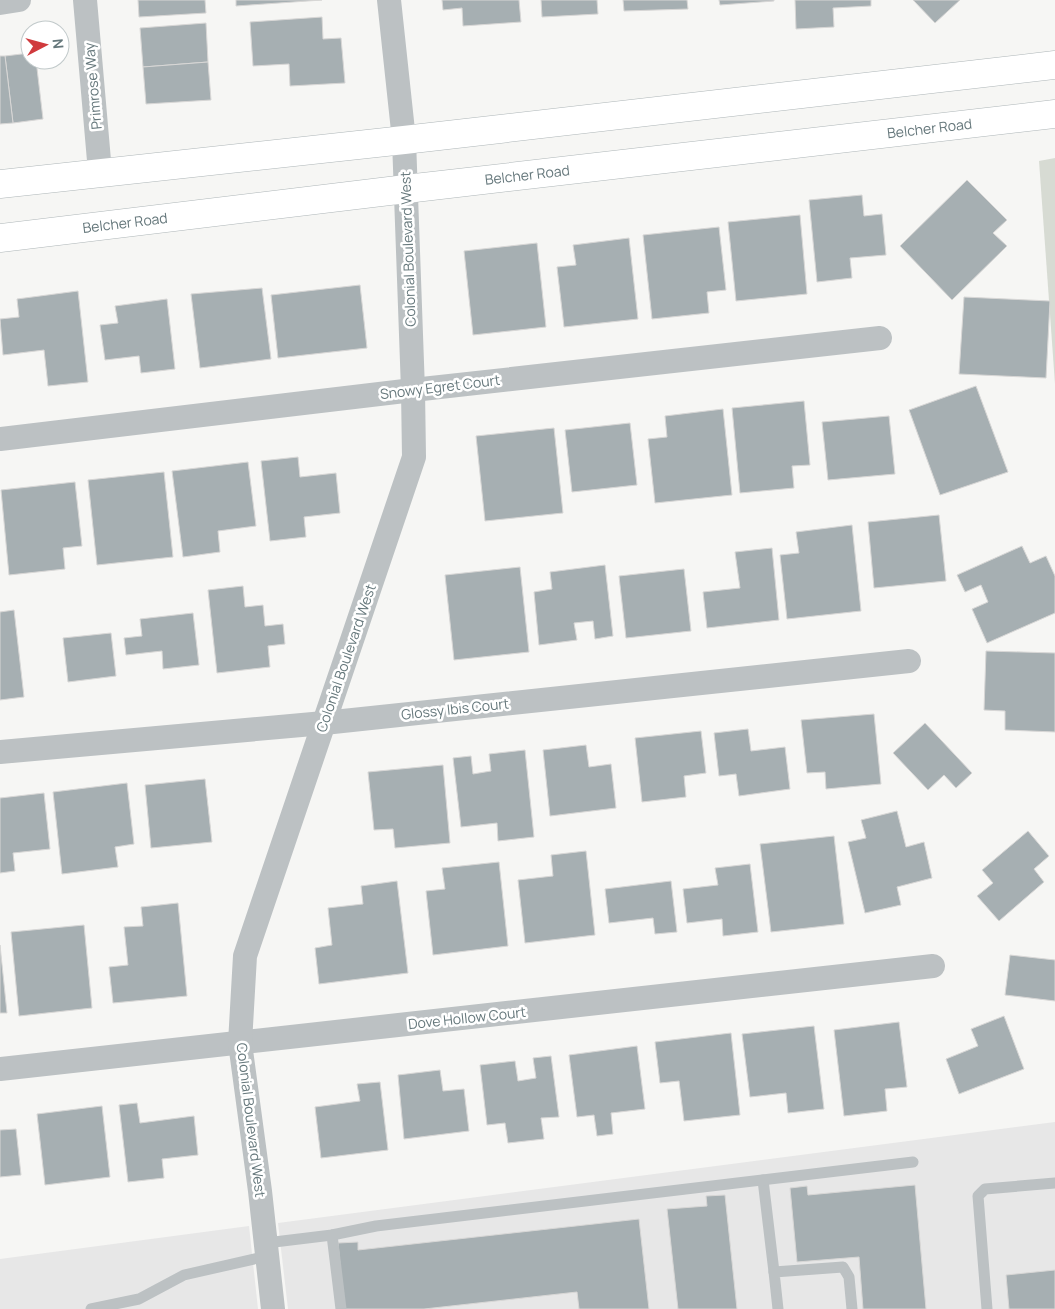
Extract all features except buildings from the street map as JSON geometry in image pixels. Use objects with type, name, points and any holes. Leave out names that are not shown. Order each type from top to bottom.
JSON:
[{"type":"main road","points":[[0,184],[404,140],[1055,65]]},
{"type":"main road","name":"Belcher Road","points":[[0,238],[1055,114]]},
{"type":"street","points":[[0,2],[19,0]]},
{"type":"street","name":"Primrose Way","points":[[85,0],[100,172]]},
{"type":"street","name":"Colonial Boulevard West","points":[[273,1309],[240,1043],[245,956],[414,457],[404,140],[389,0]]},
{"type":"street","name":"Snowy Egret Court","points":[[0,439],[413,390],[880,338]]},
{"type":"street","name":"Glossy Ibis Court","points":[[0,752],[324,723],[909,661]]},
{"type":"street","name":"Dove Hollow Court","points":[[0,1069],[933,966]]},
{"type":"lane","points":[[91,1309],[138,1299],[184,1275],[266,1249],[376,1226],[913,1162]]},
{"type":"lane","points":[[763,1180],[778,1309]]},
{"type":"lane","points":[[987,1309],[978,1196],[985,1190],[1055,1183]]},
{"type":"lane","points":[[332,1235],[341,1309]]},
{"type":"lane","points":[[774,1272],[843,1266],[849,1277],[852,1309]]},
{"type":"shaded area","points":[[1055,158],[1055,384],[1039,161]]},
{"type":"shaded area","points":[[1055,1122],[1055,1309],[288,1309],[278,1223]]},
{"type":"shaded area","points":[[249,1226],[258,1309],[0,1309],[0,1259]]}]
